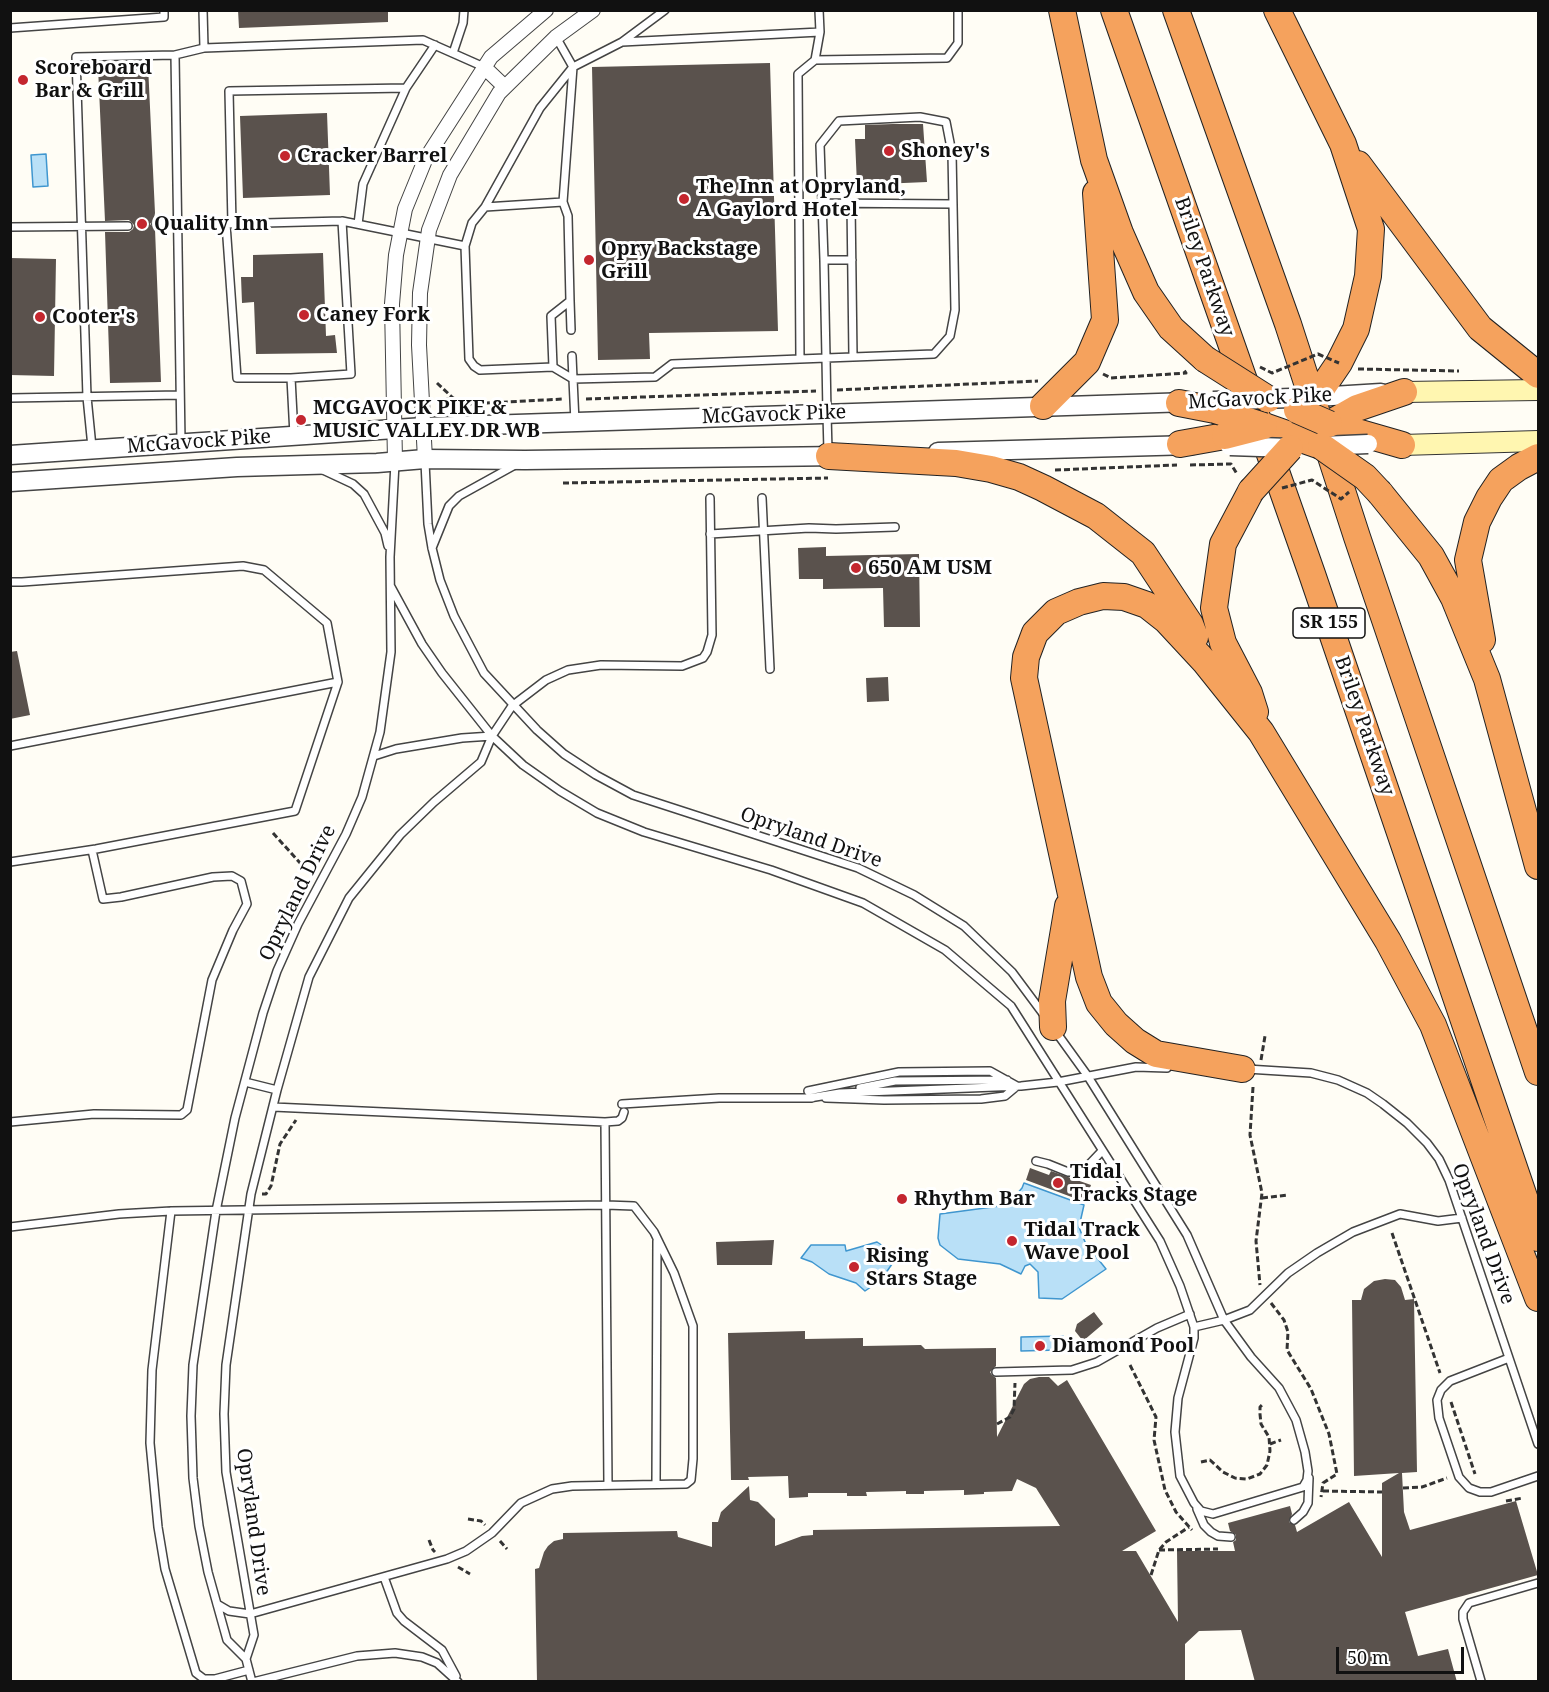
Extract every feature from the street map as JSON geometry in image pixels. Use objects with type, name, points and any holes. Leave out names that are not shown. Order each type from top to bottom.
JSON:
[{"type":"highway","points":[[1062,10],[1094,160],[1120,233],[1146,292],[1171,328],[1205,359],[1268,399],[1306,403]]},
{"type":"highway","name":"Briley Parkway","points":[[1114,10],[1312,574],[1539,1238]]},
{"type":"highway","name":"SR 155","points":[[1176,10],[1288,324],[1360,548],[1539,1072]]},
{"type":"highway","points":[[1180,444],[1228,441],[1264,426],[1306,403],[1347,366],[1361,308],[1368,276],[1371,229],[1343,144],[1277,10]]},
{"type":"highway","points":[[1343,144],[1480,328],[1539,375]]},
{"type":"highway","points":[[1043,406],[1087,362],[1105,320],[1094,160]]},
{"type":"highway","points":[[1261,732],[1249,693],[1223,643],[1214,608],[1223,544],[1254,487],[1354,401],[1404,392]]},
{"type":"highway","points":[[1179,403],[1214,406],[1264,426],[1311,439],[1367,440],[1402,445]]},
{"type":"highway","points":[[1306,403],[1311,439],[1373,485],[1431,556],[1454,598],[1487,679]]},
{"type":"highway","points":[[829,456],[956,463],[991,469],[1019,477],[1096,516],[1143,553],[1190,624],[1205,662]]},
{"type":"highway","points":[[1539,457],[1519,467],[1501,480],[1477,522],[1468,560],[1487,679],[1539,866]]},
{"type":"highway","points":[[1242,1069],[1156,1054],[1116,1024],[1100,1003],[1089,977],[1024,678],[1026,657],[1035,633],[1056,612],[1079,602],[1102,596],[1124,597],[1147,605],[1166,620],[1205,662],[1261,732],[1388,941],[1433,1025],[1539,1298]]},
{"type":"highway","points":[[1053,1027],[1052,1001],[1071,891]]},
{"type":"main road","points":[[1404,392],[1539,390]]},
{"type":"main road","points":[[1402,445],[1539,441]]},
{"type":"street","points":[[425,459],[419,345],[420,292],[428,239],[450,175],[499,93],[556,37],[593,10]]},
{"type":"street","points":[[395,461],[392,304],[396,255],[405,209],[425,160],[491,57],[539,13],[556,37]]},
{"type":"street","points":[[484,67],[505,87]]},
{"type":"street","name":"McGavock Pike","points":[[1214,406],[1268,399]]},
{"type":"street","name":"McGavock Pike","points":[[1306,403],[1354,401]]},
{"type":"street","name":"McGavock Pike","points":[[10,455],[396,428],[1179,403]]},
{"type":"street","points":[[1228,441],[1311,439]]},
{"type":"street","name":"McGavock Pike","points":[[10,482],[237,466],[425,459],[829,456],[1180,444]]},
{"type":"lane","points":[[10,28],[164,17],[164,10]]},
{"type":"lane","points":[[203,10],[204,48]]},
{"type":"lane","points":[[453,53],[463,23],[464,10]]},
{"type":"lane","points":[[665,10],[622,42],[573,67],[540,108],[485,207],[472,223],[465,246],[469,359],[480,370],[553,367],[573,379],[655,377],[672,364],[826,358],[934,354],[950,336],[955,310],[952,153],[946,122],[920,117],[839,121],[820,145],[824,260],[826,358],[827,390],[827,414],[829,456]]},
{"type":"lane","points":[[815,60],[820,32],[819,10]]},
{"type":"lane","points":[[800,359],[798,74],[815,60],[947,58],[958,43],[958,10]]},
{"type":"lane","points":[[622,42],[820,32]]},
{"type":"lane","points":[[556,37],[573,67],[563,202],[568,216],[571,330]]},
{"type":"lane","points":[[92,449],[87,397],[76,57],[175,55],[204,48],[423,40],[484,67]]},
{"type":"lane","points":[[358,224],[363,184],[406,88],[435,45]]},
{"type":"lane","points":[[175,55],[181,444]]},
{"type":"lane","points":[[342,221],[351,374],[291,378],[237,378],[229,224],[229,91],[406,88]]},
{"type":"lane","points":[[485,207],[563,202]]},
{"type":"lane","points":[[822,203],[953,204]]},
{"type":"lane","points":[[851,203],[853,357]]},
{"type":"lane","points":[[156,224],[342,221],[465,246]]},
{"type":"lane","points":[[10,227],[128,226]]},
{"type":"lane","points":[[824,260],[852,260]]},
{"type":"lane","points":[[553,367],[551,316],[570,301]]},
{"type":"lane","points":[[572,356],[575,422]]},
{"type":"lane","points":[[291,378],[294,435]]},
{"type":"lane","points":[[10,398],[180,395]]},
{"type":"lane","name":"Opryland Drive","points":[[425,459],[428,524],[432,548],[440,580],[454,616],[484,672],[512,706],[564,754],[633,795],[858,868],[914,895],[964,926],[1012,972],[1087,1075],[1186,1235],[1224,1320],[1251,1357],[1279,1388],[1296,1420],[1308,1471],[1308,1503],[1303,1512],[1294,1520]]},
{"type":"lane","points":[[432,548],[449,506],[459,496],[525,460]]},
{"type":"lane","name":"Opryland Drive","points":[[252,1682],[246,1659],[227,1640],[208,1572],[199,1526],[193,1478],[191,1416],[193,1365],[216,1211],[235,1118],[277,971],[298,924],[346,834],[362,797],[381,732],[390,661],[390,558],[395,461]]},
{"type":"lane","points":[[309,465],[353,484],[363,494],[385,533],[390,558]]},
{"type":"lane","name":"Opryland Drive","points":[[246,1659],[254,1635],[226,1472],[224,1414],[226,1365],[249,1210],[277,1090],[309,977],[349,898],[400,834],[481,762],[492,736],[512,706],[546,680],[568,670],[601,665],[672,667],[697,662],[707,652],[712,635],[710,498]]},
{"type":"lane","points":[[762,498],[770,669]]},
{"type":"lane","points":[[710,534],[814,528],[895,527]]},
{"type":"lane","points":[[10,582],[243,566],[264,570],[327,623],[338,682],[295,811],[92,850],[10,862]]},
{"type":"lane","name":"Opryland Drive","points":[[391,587],[442,673],[492,736],[523,765],[560,791],[597,813],[644,832],[771,870],[863,903],[945,950],[1011,1006],[1160,1241],[1180,1286],[1194,1327],[1194,1338],[1178,1398],[1175,1432],[1180,1476],[1204,1525],[1218,1536],[1231,1536]]},
{"type":"lane","points":[[10,746],[338,682]]},
{"type":"lane","points":[[374,756],[396,748],[492,736]]},
{"type":"lane","points":[[10,1122],[94,1114],[182,1115],[187,1110],[212,980],[233,930],[247,904],[241,881],[232,876],[213,877],[103,899],[92,850]]},
{"type":"lane","points":[[622,1104],[1017,1086],[1058,1082],[1136,1067],[1171,1068]]},
{"type":"lane","name":"Opryland Drive","points":[[1195,1069],[1311,1072],[1338,1080],[1375,1098],[1407,1122],[1427,1143],[1439,1159],[1449,1180],[1539,1444]]},
{"type":"lane","points":[[809,1094],[899,1072],[990,1071],[1017,1086]]},
{"type":"lane","points":[[840,1093],[895,1081],[1008,1080]]},
{"type":"lane","points":[[245,1082],[277,1090]]},
{"type":"lane","points":[[809,1094],[884,1100],[981,1099],[1005,1096],[1017,1086]]},
{"type":"lane","points":[[273,1107],[605,1122],[622,1118],[624,1112]]},
{"type":"lane","points":[[605,1122],[608,1485]]},
{"type":"lane","points":[[1036,1161],[1068,1172],[1082,1172],[1102,1151]]},
{"type":"lane","points":[[10,1227],[119,1214],[171,1211],[606,1205],[634,1206],[657,1238],[674,1274],[693,1326],[693,1474],[691,1480],[686,1484],[583,1486],[552,1490],[531,1497],[514,1509],[492,1533],[466,1551],[447,1559],[250,1614],[229,1611],[217,1604]]},
{"type":"lane","points":[[171,1211],[152,1370],[150,1443],[153,1487],[165,1569],[196,1673],[204,1679],[212,1680],[249,1670]]},
{"type":"lane","points":[[1194,1327],[1224,1320],[1250,1310],[1288,1273],[1353,1232],[1400,1214],[1438,1221],[1462,1218]]},
{"type":"lane","points":[[656,1484],[657,1238]]},
{"type":"lane","points":[[996,1372],[1072,1370],[1097,1362],[1157,1328],[1190,1314]]},
{"type":"lane","points":[[1509,1358],[1450,1381],[1441,1390],[1437,1400],[1439,1418],[1459,1477],[1469,1488],[1480,1492],[1491,1492],[1539,1476]]},
{"type":"lane","points":[[1194,1503],[1201,1511],[1213,1514],[1303,1487],[1308,1471]]},
{"type":"lane","points":[[384,1577],[397,1613],[442,1650],[458,1680]]},
{"type":"lane","points":[[1481,1681],[1463,1612],[1469,1604],[1539,1583]]},
{"type":"lane","points":[[252,1682],[357,1656],[395,1653],[422,1657],[437,1663],[458,1680]]},
{"type":"path","points":[[1253,364],[1272,372],[1318,354],[1347,366],[1469,372]]},
{"type":"path","points":[[1087,362],[1111,378],[1186,374],[1183,369],[1205,359]]},
{"type":"path","points":[[435,374],[438,384],[447,394],[467,404],[1040,381]]},
{"type":"path","points":[[1254,487],[1271,492],[1312,480],[1341,499],[1373,485]]},
{"type":"path","points":[[273,833],[300,864]]},
{"type":"path","points":[[1262,1198],[1288,1195]]},
{"type":"path","points":[[1130,1365],[1156,1417],[1154,1440],[1165,1491],[1176,1512],[1189,1527],[1166,1542],[1160,1550],[1150,1575]]},
{"type":"path","points":[[997,1424],[1010,1417],[1014,1408],[1014,1372]]},
{"type":"path","points":[[1451,1402],[1475,1473]]},
{"type":"path","points":[[1201,1462],[1210,1460],[1223,1472],[1235,1478],[1247,1479],[1260,1474],[1267,1465],[1270,1444],[1269,1437],[1261,1424],[1260,1407],[1264,1403]]},
{"type":"path","points":[[1270,1444],[1281,1440]]},
{"type":"path","points":[[1403,1488],[1422,1487],[1449,1477]]},
{"type":"path","points":[[1323,1491],[1382,1492]]},
{"type":"path","points":[[1160,1550],[1222,1549]]},
{"type":"water","points":[[46,154],[48,186],[33,187],[31,155]]},
{"type":"water","name":"Tidal Track Wave Pool","points":[[1024,1183],[1084,1205],[1079,1227],[1086,1244],[1106,1269],[1062,1299],[1039,1298],[1038,1272],[1030,1264],[1025,1266],[1021,1274],[1000,1264],[958,1259],[940,1245],[938,1238],[940,1214],[1000,1206],[1016,1195]]},
{"type":"water","name":"Rising Stars Stage","points":[[877,1242],[883,1246],[887,1263],[892,1264],[881,1280],[865,1291],[856,1283],[829,1274],[812,1262],[801,1258],[811,1245],[845,1245],[846,1251]]},
{"type":"water","name":"Diamond Pool","points":[[1063,1336],[1063,1342],[1058,1342],[1058,1350],[1021,1351],[1021,1337]]},
{"type":"building","points":[[238,10],[388,10],[388,22],[239,28]]},
{"type":"building","name":"The Inn at Opryland, A Gaylord Hotel","points":[[770,63],[778,331],[649,333],[650,359],[598,360],[592,67]]},
{"type":"building","name":"Quality Inn","points":[[148,65],[155,213],[150,224],[155,229],[161,382],[110,383],[105,232],[129,232],[134,225],[129,220],[105,221],[98,67]]},
{"type":"building","name":"Cracker Barrel","points":[[327,113],[330,195],[243,198],[240,116]]},
{"type":"building","name":"Shoney's","points":[[923,124],[927,182],[857,185],[855,139],[865,139],[865,125]]},
{"type":"building","points":[[323,253],[326,336],[335,335],[337,353],[256,354],[254,302],[242,303],[241,277],[253,277],[253,255]]},
{"type":"building","points":[[10,258],[56,259],[54,376],[10,375]]},
{"type":"building","points":[[826,547],[826,556],[919,554],[920,627],[884,627],[883,588],[823,589],[823,579],[799,579],[798,548]]},
{"type":"building","points":[[17,651],[30,715],[10,719],[10,652]]},
{"type":"building","points":[[888,677],[889,701],[867,702],[866,678]]},
{"type":"building","name":"Tidal Tracks Stage","points":[[1030,1168],[1049,1175],[1051,1171],[1091,1185],[1085,1202],[1026,1180]]},
{"type":"building","points":[[774,1240],[772,1265],[717,1265],[716,1242]]},
{"type":"building","points":[[1395,1280],[1401,1287],[1405,1300],[1414,1299],[1417,1472],[1402,1473],[1404,1512],[1410,1530],[1516,1501],[1538,1575],[1405,1612],[1418,1656],[1448,1649],[1457,1682],[1255,1682],[1241,1630],[1199,1631],[1185,1644],[1185,1682],[537,1682],[535,1569],[539,1568],[548,1546],[554,1541],[563,1539],[563,1533],[677,1531],[678,1537],[712,1547],[712,1522],[718,1522],[721,1512],[749,1486],[750,1500],[758,1502],[775,1519],[775,1546],[802,1536],[813,1535],[813,1530],[1060,1526],[1036,1488],[1017,1479],[1012,1491],[984,1492],[984,1494],[964,1495],[964,1490],[924,1491],[924,1494],[906,1494],[906,1491],[866,1492],[867,1496],[847,1496],[847,1493],[808,1493],[808,1497],[789,1498],[788,1476],[748,1477],[749,1480],[731,1480],[728,1333],[805,1331],[805,1339],[863,1338],[863,1346],[921,1345],[925,1349],[996,1348],[996,1366],[990,1372],[996,1378],[997,1437],[1024,1384],[1030,1379],[1049,1377],[1058,1386],[1067,1380],[1156,1531],[1122,1551],[1136,1551],[1178,1622],[1177,1551],[1235,1551],[1233,1542],[1236,1540],[1236,1535],[1230,1531],[1228,1523],[1290,1506],[1292,1514],[1289,1522],[1295,1525],[1297,1532],[1349,1502],[1382,1557],[1382,1483],[1399,1473],[1354,1476],[1352,1300],[1361,1300],[1364,1289],[1374,1281]]},
{"type":"building","points":[[1094,1312],[1103,1324],[1083,1341],[1075,1331],[1077,1324]]},
{"type":"place","name":"Scoreboard Bar & Grill","points":[[23,80]]},
{"type":"place","name":"Shoney's","points":[[889,151]]},
{"type":"place","name":"Cracker Barrel","points":[[285,156]]},
{"type":"place","name":"The Inn at Opryland, A Gaylord Hotel","points":[[684,199]]},
{"type":"place","name":"Quality Inn","points":[[142,224]]},
{"type":"place","name":"Opry Backstage Grill","points":[[589,260]]},
{"type":"place","name":"Caney Fork","points":[[304,315]]},
{"type":"place","name":"Cooter's","points":[[40,317]]},
{"type":"place","name":"MCGAVOCK PIKE & MUSIC VALLEY DR WB","points":[[301,420]]},
{"type":"place","name":"650 AM USM","points":[[856,568]]},
{"type":"place","name":"Tidal Tracks Stage","points":[[1058,1183]]},
{"type":"place","name":"Rhythm Bar","points":[[902,1199]]},
{"type":"place","name":"Tidal Track Wave Pool","points":[[1012,1241]]},
{"type":"place","name":"Rising Stars Stage","points":[[854,1267]]},
{"type":"place","name":"Diamond Pool","points":[[1040,1346]]}]
